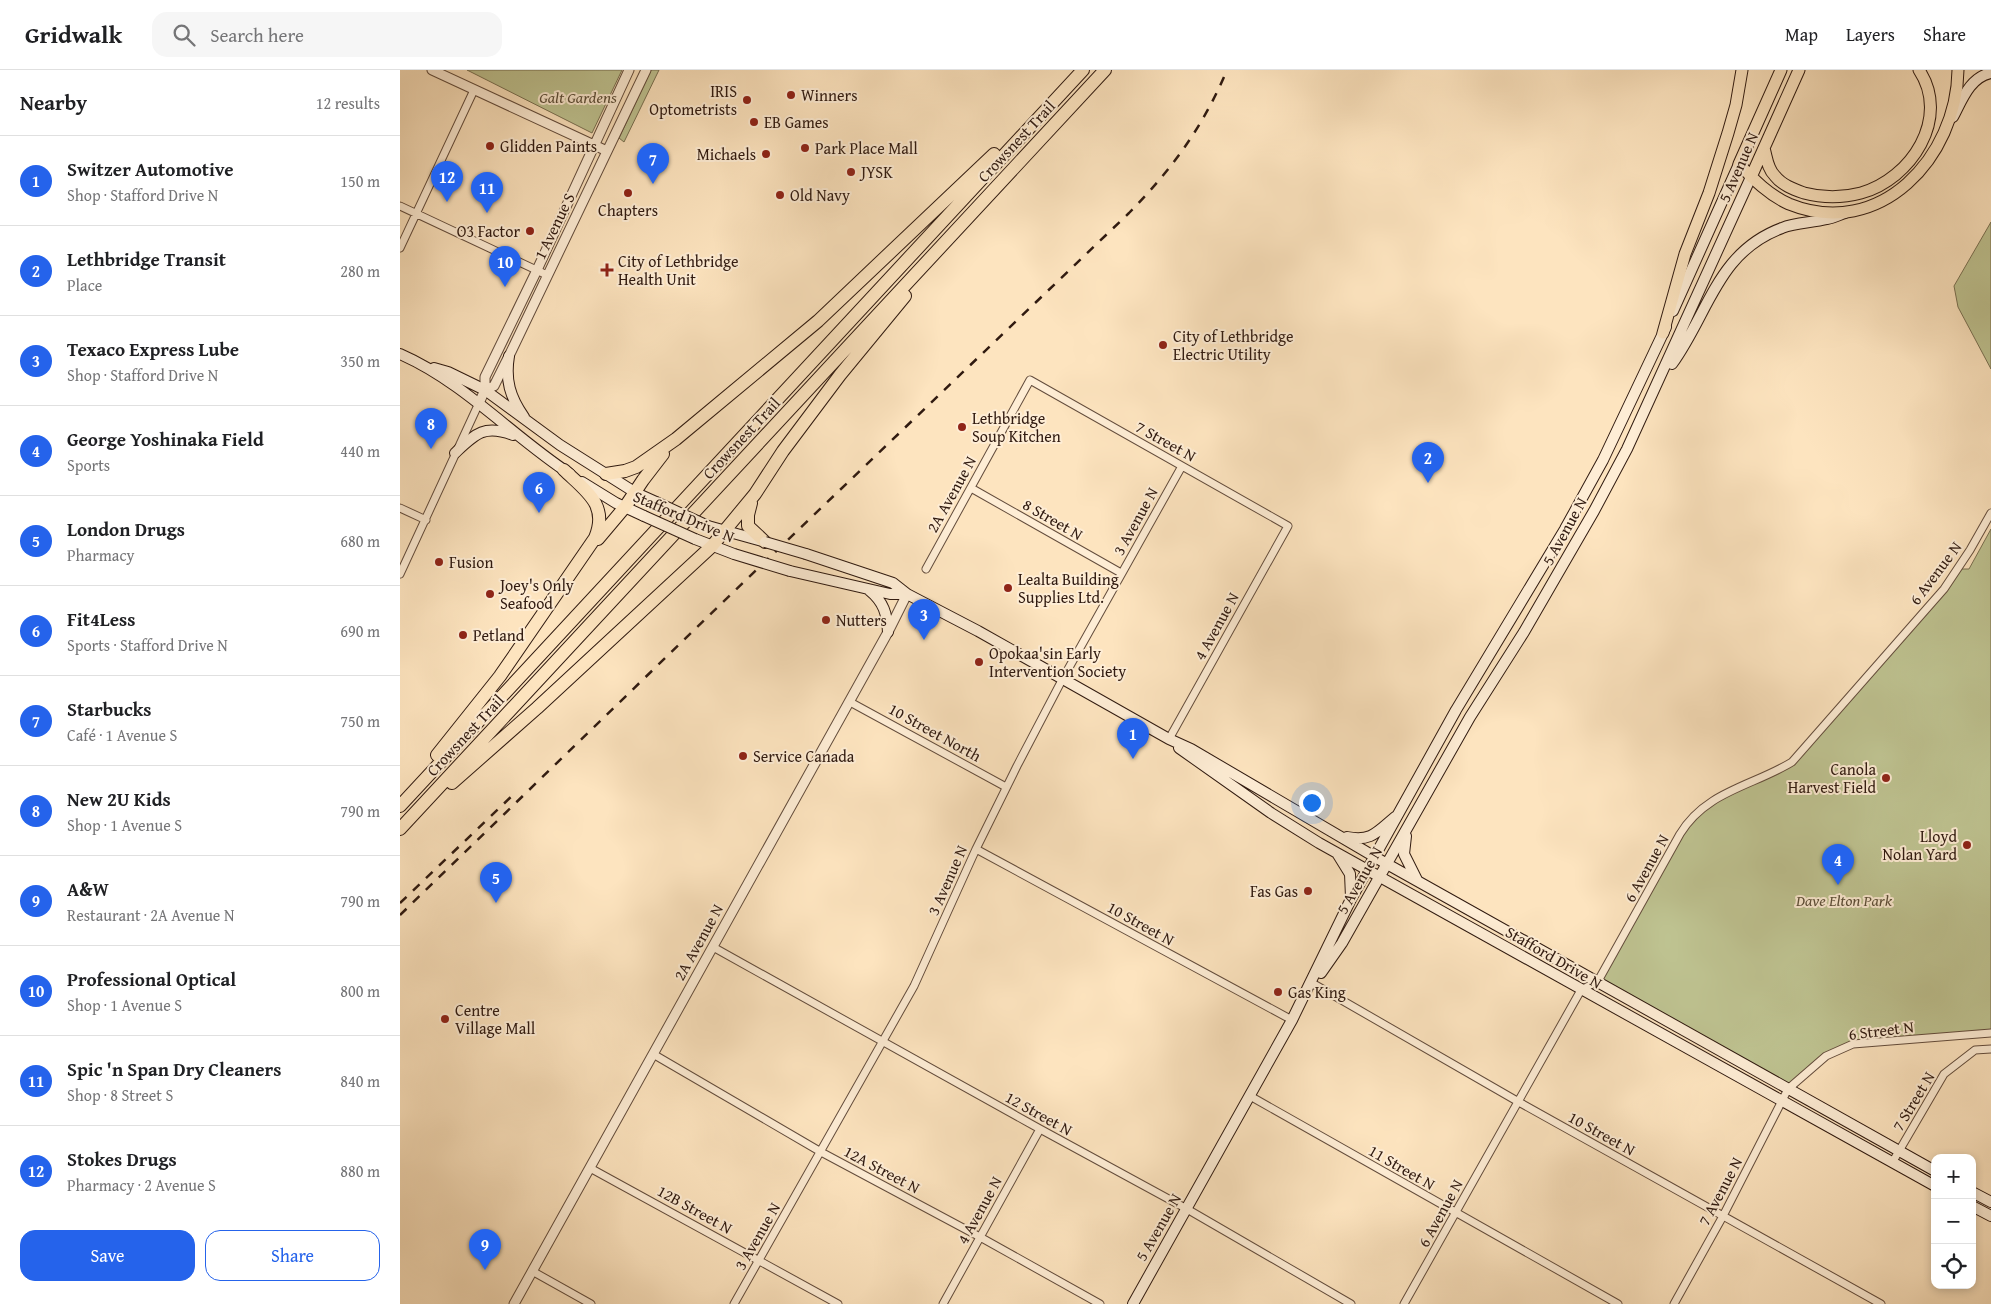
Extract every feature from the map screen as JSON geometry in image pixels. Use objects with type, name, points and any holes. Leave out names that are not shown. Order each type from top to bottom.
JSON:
[{"type":"highway","name":"Crowsnest Trail","points":[[400,829],[1105,70]]},
{"type":"highway","name":"Crowsnest Trail","points":[[400,806],[1082,71]]},
{"type":"highway","points":[[606,474],[636,467],[676,439],[818,321],[1082,71]]},
{"type":"highway","points":[[400,829],[537,708],[727,530],[840,375],[1028,152]]},
{"type":"highway","points":[[577,564],[625,507],[657,460],[676,439]]},
{"type":"highway","points":[[400,800],[500,676],[595,538],[599,528],[599,509],[591,497],[564,470]]},
{"type":"highway","points":[[755,494],[748,515],[748,526],[757,538]]},
{"type":"main road","points":[[1663,333],[1685,254],[1709,193],[1728,133],[1736,105],[1742,70]]},
{"type":"main road","name":"5 Avenue N","points":[[1133,1304],[1292,1020],[1312,983],[1351,899],[1400,814],[1456,710],[1570,521],[1607,452],[1663,333],[1781,70]]},
{"type":"main road","name":"5 Avenue N","points":[[1312,983],[1339,948],[1470,717],[1524,632],[1567,559],[1627,449],[1799,70]]},
{"type":"main road","points":[[1764,148],[1768,164],[1774,175],[1783,184],[1814,196],[1846,196],[1862,193],[1881,185],[1909,162],[1927,132],[1931,104],[1919,70]]},
{"type":"main road","points":[[1947,129],[1956,95],[1958,70]]},
{"type":"main road","points":[[1658,383],[1680,353],[1729,266],[1743,250],[1756,239],[1783,227],[1827,220],[1870,207],[1883,201],[1912,180],[1924,167],[1972,85],[1977,79],[1990,71]]},
{"type":"main road","points":[[1739,164],[1751,177],[1778,198],[1798,207],[1814,211],[1849,212]]},
{"type":"main road","points":[[400,354],[425,365]]},
{"type":"main road","points":[[509,356],[508,388],[513,400],[530,424]]},
{"type":"main road","name":"Stafford Drive N","points":[[425,365],[448,372],[485,390],[530,424],[636,493],[708,526],[757,538],[885,579],[907,594],[978,631],[1062,680],[1191,750],[1387,864],[1931,1169]]},
{"type":"main road","name":"Stafford Drive N","points":[[425,365],[478,403],[564,470],[625,507],[734,554],[790,570],[890,594],[907,594]]},
{"type":"main road","points":[[455,453],[472,437],[491,429],[523,438]]},
{"type":"main road","points":[[866,588],[882,603],[887,615],[888,632]]},
{"type":"main road","name":"Stafford Drive N","points":[[1169,739],[1187,755],[1311,838],[1580,990],[1931,1184]]},
{"type":"main road","points":[[1336,835],[1359,840],[1368,838],[1400,814]]},
{"type":"main road","points":[[1408,827],[1404,854],[1418,881]]},
{"type":"main road","points":[[1335,850],[1350,874],[1351,899]]},
{"type":"main road","points":[[1976,1194],[1991,1202]]},
{"type":"main road","points":[[1976,1208],[1991,1216]]},
{"type":"street","points":[[432,70],[607,151]]},
{"type":"street","name":"1 Avenue S","points":[[400,574],[485,390],[485,377],[537,270],[629,70]]},
{"type":"street","name":"1 Avenue S","points":[[485,390],[494,386],[646,70]]},
{"type":"street","points":[[400,248],[474,90]]},
{"type":"street","points":[[400,206],[547,275]]},
{"type":"street","name":"7 Street N","points":[[1030,380],[1288,526]]},
{"type":"street","name":"2A Avenue N","points":[[926,569],[1030,380]]},
{"type":"street","name":"3 Avenue N","points":[[734,1304],[914,986],[1006,787],[1062,680],[1182,466]]},
{"type":"street","name":"8 Street N","points":[[971,488],[1122,573]]},
{"type":"street","points":[[400,508],[426,520]]},
{"type":"street","name":"6 Avenue N","points":[[1598,981],[1691,818],[1720,795],[1776,772],[1792,762],[1944,589],[1970,550],[1991,513]]},
{"type":"street","name":"4 Avenue N","points":[[1169,739],[1288,526]]},
{"type":"street","name":"2A Avenue N","points":[[514,1304],[850,702],[907,594]]},
{"type":"street","name":"10 Street North","points":[[850,702],[1006,787]]},
{"type":"street","name":"10 Street N","points":[[976,849],[1292,1020]]},
{"type":"street","name":"12 Street N","points":[[713,947],[1040,1129],[1187,1208],[1351,1304]]},
{"type":"street","points":[[1580,990],[1598,981]]},
{"type":"street","name":"10 Street N","points":[[1312,983],[1881,1304]]},
{"type":"street","name":"6 Avenue N","points":[[1404,1304],[1580,990]]},
{"type":"street","name":"6 Street N","points":[[1788,1089],[1826,1056],[1853,1044],[1991,1033]]},
{"type":"street","name":"7 Street N","points":[[1892,1163],[1944,1074],[1974,1050],[1991,1049]]},
{"type":"street","name":"12A Street N","points":[[653,1054],[821,1152],[1100,1304]]},
{"type":"street","name":"7 Avenue N","points":[[1674,1304],[1723,1216],[1788,1089]]},
{"type":"street","name":"11 Street N","points":[[1250,1096],[1618,1304]]},
{"type":"street","name":"4 Avenue N","points":[[942,1304],[1040,1129]]},
{"type":"street","name":"12B Street N","points":[[590,1168],[838,1304]]},
{"type":"street","points":[[532,1271],[591,1304]]},
{"type":"green space","name":"Galt Gardens","points":[[467,70],[622,70],[592,133]]},
{"type":"green space","points":[[651,70],[659,70],[624,142],[619,138]]},
{"type":"green space","points":[[1991,222],[1991,369],[1958,307],[1954,286]]},
{"type":"green space","name":"Dave Elton Park","points":[[1991,529],[1991,1033],[1853,1044],[1826,1056],[1788,1089],[1598,981],[1680,834],[1705,805],[1792,762],[1958,569],[1969,569]]},
{"type":"railway","points":[[400,915],[1145,197],[1173,163],[1197,129],[1227,70]]},
{"type":"railway","points":[[400,903],[514,794]]},
{"type":"place","name":"Winners","points":[[791,95]]},
{"type":"place","name":"IRIS Optometrists","points":[[747,100]]},
{"type":"place","name":"EB Games","points":[[754,122]]},
{"type":"place","name":"Glidden Paints","points":[[490,146]]},
{"type":"place","name":"Park Place Mall","points":[[805,148]]},
{"type":"place","name":"Michaels","points":[[766,154]]},
{"type":"place","name":"JYSK","points":[[851,172]]},
{"type":"place","name":"Starbucks","points":[[653,184]]},
{"type":"place","name":"Chapters","points":[[628,193]]},
{"type":"place","name":"Old Navy","points":[[780,195]]},
{"type":"place","name":"Stokes Drugs","points":[[447,202]]},
{"type":"place","name":"Spic 'n Span Dry Cleaners","points":[[487,213]]},
{"type":"place","name":"O3 Factor","points":[[530,231]]},
{"type":"place","name":"City of Lethbridge Health Unit","points":[[607,270]]},
{"type":"place","name":"Professional Optical","points":[[505,287]]},
{"type":"place","name":"City of Lethbridge Electric Utility","points":[[1163,345]]},
{"type":"place","name":"Lethbridge Soup Kitchen","points":[[962,427]]},
{"type":"place","name":"New 2U Kids","points":[[431,449]]},
{"type":"place","name":"Lethbridge Transit","points":[[1428,483]]},
{"type":"place","name":"Fit4Less","points":[[539,513]]},
{"type":"place","name":"Fusion","points":[[439,562]]},
{"type":"place","name":"Lealta Building Supplies Ltd.","points":[[1008,588]]},
{"type":"place","name":"Joey's Only Seafood","points":[[490,594]]},
{"type":"place","name":"Nutters","points":[[826,620]]},
{"type":"place","name":"Petland","points":[[463,635]]},
{"type":"place","name":"Texaco Express Lube","points":[[924,640]]},
{"type":"place","name":"Opokaa'sin Early Intervention Society","points":[[979,662]]},
{"type":"place","name":"Service Canada","points":[[743,756]]},
{"type":"place","name":"Switzer Automotive","points":[[1133,759]]},
{"type":"place","name":"Canola Harvest Field","points":[[1886,778]]},
{"type":"place","name":"Lloyd Nolan Yard","points":[[1967,845]]},
{"type":"place","name":"George Yoshinaka Field","points":[[1838,885]]},
{"type":"place","name":"Fas Gas","points":[[1308,891]]},
{"type":"place","name":"London Drugs","points":[[496,903]]},
{"type":"place","name":"Gas King","points":[[1278,992]]},
{"type":"place","name":"Centre Village Mall","points":[[445,1019]]},
{"type":"place","name":"A&W","points":[[485,1270]]}]
